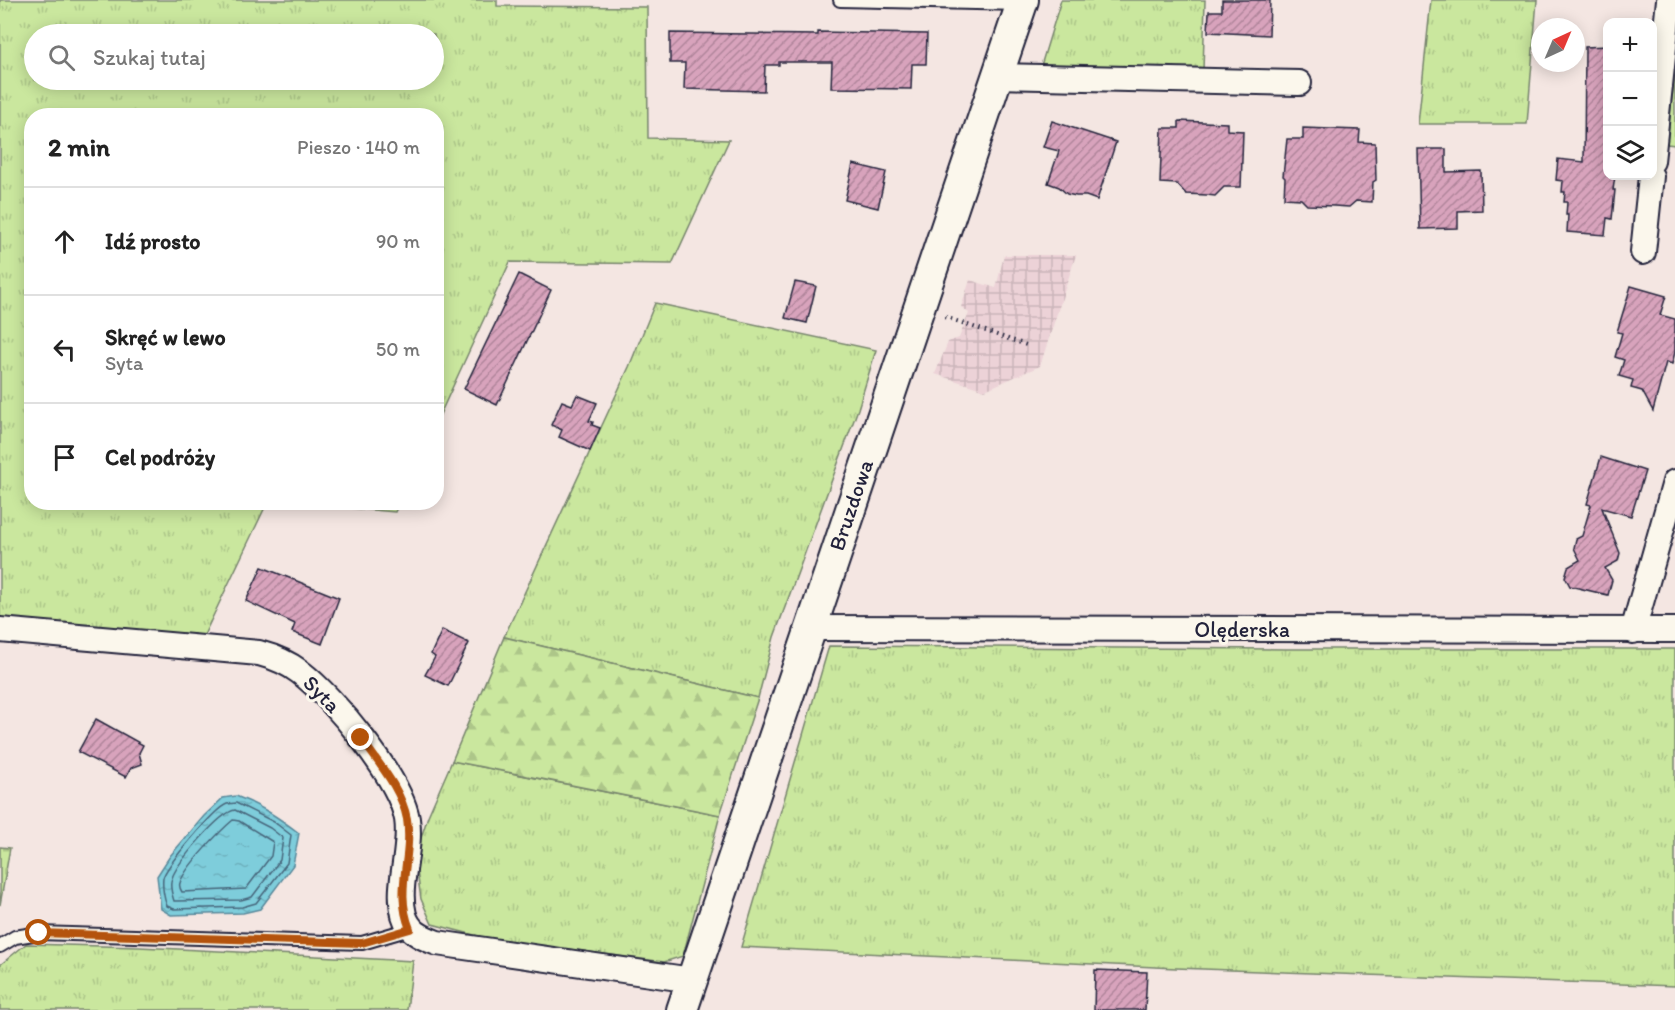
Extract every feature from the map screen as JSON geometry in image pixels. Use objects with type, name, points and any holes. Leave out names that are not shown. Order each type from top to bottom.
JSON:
[{"type":"street","points":[[1656,126],[1669,0]]},
{"type":"street","name":"Bruzdowa","points":[[682,1010],[1022,2]]},
{"type":"street","points":[[997,76],[1299,83]]},
{"type":"street","points":[[1643,252],[1651,180]]},
{"type":"street","points":[[1633,631],[1675,482]]},
{"type":"street","name":"Olęderska","points":[[809,628],[1675,630]]},
{"type":"street","name":"Syta","points":[[0,630],[259,653],[284,661],[299,671],[326,695],[350,723],[393,783],[402,801],[408,835],[402,896],[404,915],[410,929]]},
{"type":"street","points":[[410,929],[421,938],[437,943],[692,980]]},
{"type":"lane","points":[[840,0],[1022,2]]},
{"type":"lane","points":[[0,946],[15,937],[39,933],[362,943],[410,929]]},
{"type":"path","points":[[965,324],[1029,346]]},
{"type":"shaded area","points":[[1004,255],[1076,255],[1040,366],[985,390],[935,374],[948,342],[959,338],[969,313],[961,307],[970,280],[996,288]]},
{"type":"green space","points":[[0,0],[497,0],[497,6],[647,7],[648,138],[729,140],[672,264],[510,262],[444,406],[444,108],[24,108],[24,510],[264,510],[204,635],[0,621]]},
{"type":"green space","points":[[1061,0],[1205,0],[1203,71],[1040,69]]},
{"type":"green space","points":[[1431,0],[1537,0],[1536,18],[1531,18],[1531,72],[1527,124],[1418,124]]},
{"type":"green space","points":[[1675,70],[1675,145],[1667,144]]},
{"type":"green space","points":[[655,303],[876,350],[858,409],[774,637],[758,698],[504,637],[629,367]]},
{"type":"green space","points":[[372,510],[396,510],[395,512]]},
{"type":"green space","points":[[504,637],[758,698],[720,815],[452,761]]},
{"type":"green space","points":[[829,646],[1675,649],[1675,986],[1176,968],[741,947]]},
{"type":"green space","points":[[452,761],[720,815],[683,956],[664,962],[486,938],[432,924],[421,899],[415,857],[428,816]]},
{"type":"green space","points":[[0,847],[10,848],[0,905]]},
{"type":"green space","points":[[26,944],[139,947],[413,961],[407,1010],[0,1010],[0,965]]},
{"type":"water","points":[[236,796],[269,812],[299,833],[293,865],[260,909],[243,913],[171,915],[161,909],[157,876],[170,856],[204,816],[223,798]]},
{"type":"building","points":[[1222,0],[1270,0],[1269,35],[1208,32],[1209,11],[1222,11]]},
{"type":"building","points":[[818,32],[927,34],[926,64],[912,64],[911,89],[831,88],[832,62],[779,62],[779,65],[765,65],[764,91],[684,89],[685,63],[670,63],[670,33],[818,35]]},
{"type":"building","points":[[1603,46],[1603,180],[1614,180],[1613,190],[1615,190],[1612,219],[1607,218],[1605,235],[1567,232],[1567,202],[1564,202],[1565,192],[1562,192],[1563,181],[1556,180],[1558,159],[1584,162],[1585,47]]},
{"type":"building","points":[[1052,121],[1116,142],[1097,200],[1067,194],[1059,187],[1048,183],[1059,151],[1043,147]]},
{"type":"building","points":[[1179,121],[1227,123],[1227,130],[1243,131],[1241,187],[1224,187],[1215,196],[1186,194],[1177,184],[1160,183],[1162,128],[1179,128]]},
{"type":"building","points":[[1303,128],[1360,130],[1359,142],[1375,143],[1376,180],[1373,182],[1372,202],[1356,201],[1349,207],[1307,205],[1301,199],[1284,198],[1285,178],[1283,176],[1287,139],[1303,139]]},
{"type":"building","points":[[1418,149],[1446,149],[1446,172],[1481,171],[1482,210],[1458,211],[1458,228],[1420,229]]},
{"type":"building","points":[[853,164],[886,172],[878,208],[845,200]]},
{"type":"building","points":[[519,274],[551,290],[497,405],[464,389]]},
{"type":"building","points":[[795,282],[816,286],[807,323],[785,318]]},
{"type":"building","points":[[1631,286],[1666,296],[1660,315],[1675,319],[1675,352],[1672,364],[1666,362],[1653,411],[1642,391],[1631,388],[1633,380],[1619,376],[1624,360],[1615,357],[1622,333],[1617,332]]},
{"type":"building","points":[[577,395],[597,403],[589,421],[600,428],[590,451],[559,437],[562,430],[551,425],[562,401],[572,405]]},
{"type":"building","points":[[1601,457],[1645,471],[1631,516],[1602,508],[1620,553],[1618,561],[1605,568],[1612,580],[1608,595],[1570,586],[1565,577],[1568,567],[1580,560],[1574,548],[1576,539],[1582,536],[1591,505],[1587,504]]},
{"type":"building","points":[[262,567],[339,598],[322,644],[292,632],[295,624],[246,601]]},
{"type":"building","points":[[442,630],[469,643],[448,686],[425,675],[435,657],[431,654]]},
{"type":"building","points":[[96,719],[143,745],[139,753],[142,764],[131,768],[126,777],[78,752]]},
{"type":"building","points":[[1095,970],[1147,972],[1145,1010],[1094,1010]]},
{"type":"route","points":[[39,933],[362,943],[410,929],[404,915],[402,896],[407,851],[407,819],[402,801],[393,783],[361,738]]}]
